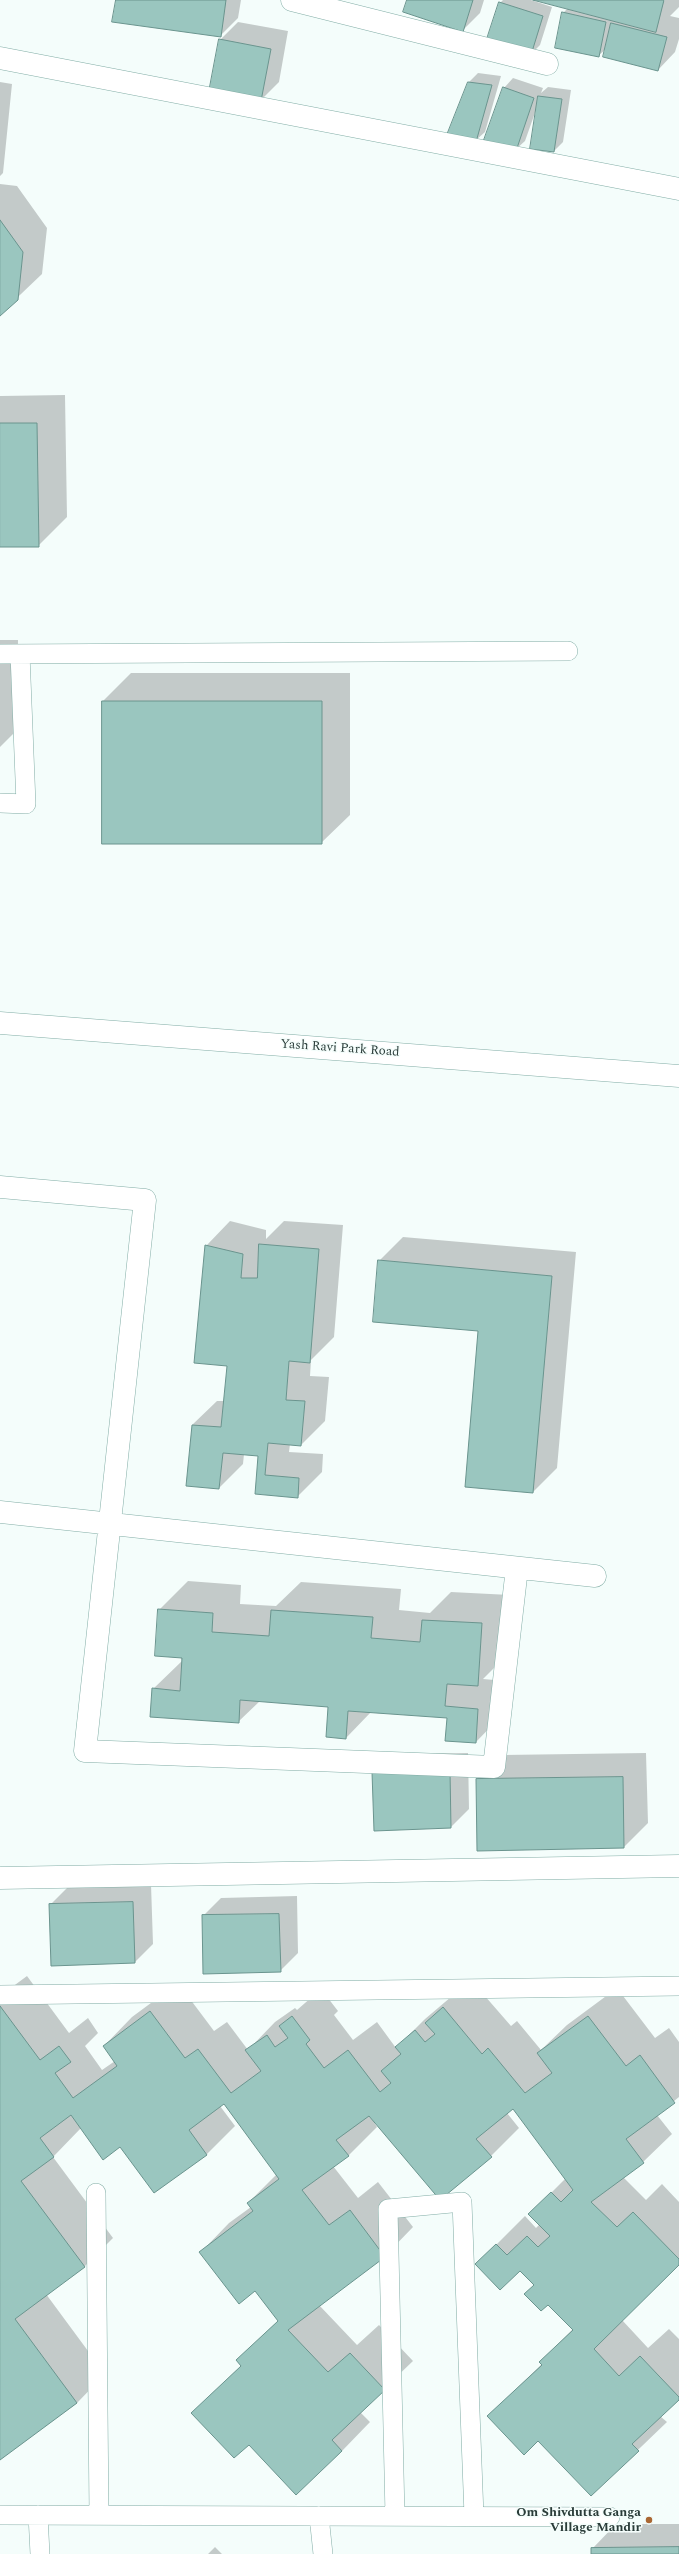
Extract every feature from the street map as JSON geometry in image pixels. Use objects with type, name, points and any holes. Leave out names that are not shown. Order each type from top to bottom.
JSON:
[{"type":"street","points":[[292,0],[547,64]]},
{"type":"street","points":[[0,58],[679,189]]},
{"type":"street","name":"Yash Ravi Park Road","points":[[0,1023],[679,1076]]},
{"type":"street","points":[[0,1187],[145,1200],[85,1751],[494,1767],[517,1568]]},
{"type":"street","points":[[0,1512],[595,1576]]},
{"type":"street","points":[[0,1878],[679,1866]]},
{"type":"lane","points":[[0,654],[568,651]]},
{"type":"lane","points":[[0,803],[26,804],[20,654]]},
{"type":"lane","points":[[0,1995],[679,1986]]},
{"type":"lane","points":[[96,2192],[98,2515]]},
{"type":"lane","points":[[395,2516],[388,2209],[462,2202],[474,2516]]},
{"type":"lane","points":[[0,2515],[610,2517]]},
{"type":"lane","points":[[38,2515],[40,2554]]},
{"type":"lane","points":[[319,2516],[323,2554]]},
{"type":"building","points":[[116,0],[226,0],[221,37],[112,22]]},
{"type":"building","points":[[407,0],[473,0],[463,32],[403,12]]},
{"type":"building","points":[[533,0],[664,0],[656,32]]},
{"type":"building","points":[[499,2],[543,16],[531,55],[486,42]]},
{"type":"building","points":[[562,12],[606,22],[599,57],[555,48]]},
{"type":"building","points":[[611,23],[667,37],[658,71],[603,57]]},
{"type":"building","points":[[219,39],[271,49],[261,101],[209,92]]},
{"type":"building","points":[[468,82],[492,85],[476,142],[445,140]]},
{"type":"building","points":[[503,87],[534,98],[516,151],[484,140]]},
{"type":"building","points":[[538,96],[562,99],[554,152],[530,149]]},
{"type":"building","points":[[0,220],[23,252],[18,300],[0,316]]},
{"type":"building","points":[[0,423],[37,423],[39,547],[0,547]]},
{"type":"building","points":[[102,701],[322,701],[322,844],[102,844]]},
{"type":"building","points":[[259,1244],[319,1249],[310,1363],[289,1361],[286,1400],[305,1401],[301,1446],[268,1443],[265,1475],[299,1478],[298,1498],[255,1494],[258,1456],[223,1453],[219,1489],[186,1486],[192,1425],[221,1427],[227,1366],[194,1363],[205,1245],[243,1254],[241,1278],[257,1278]]},
{"type":"building","points":[[378,1260],[552,1276],[533,1493],[465,1487],[478,1331],[373,1322]]},
{"type":"building","points":[[158,1609],[213,1613],[212,1632],[269,1636],[271,1610],[373,1617],[371,1638],[420,1642],[422,1620],[482,1623],[478,1686],[447,1684],[445,1706],[478,1709],[476,1743],[445,1741],[447,1718],[348,1711],[346,1739],[326,1737],[328,1707],[240,1700],[239,1723],[150,1717],[152,1688],[180,1691],[182,1658],[155,1656]]},
{"type":"building","points":[[450,1771],[451,1828],[374,1831],[372,1772]]},
{"type":"building","points":[[623,1777],[624,1848],[477,1851],[476,1779]]},
{"type":"building","points":[[133,1902],[135,1963],[51,1966],[49,1904]]},
{"type":"building","points":[[279,1914],[281,1972],[203,1974],[202,1915]]},
{"type":"building","points":[[0,2006],[40,2060],[59,2046],[71,2062],[55,2073],[73,2098],[117,2066],[103,2046],[150,2011],[185,2058],[198,2049],[231,2093],[261,2071],[245,2050],[267,2035],[275,2047],[288,2038],[279,2026],[292,2016],[310,2040],[306,2044],[324,2068],[348,2050],[380,2092],[391,2083],[381,2071],[401,2054],[395,2047],[415,2030],[425,2042],[435,2034],[425,2023],[443,2007],[482,2054],[488,2048],[525,2093],[552,2073],[537,2053],[588,2016],[626,2066],[640,2055],[675,2103],[626,2139],[644,2163],[591,2202],[617,2227],[633,2212],[679,2259],[679,2265],[594,2349],[619,2376],[640,2356],[679,2397],[679,2400],[632,2444],[639,2451],[591,2496],[538,2441],[524,2455],[487,2416],[542,2365],[539,2362],[573,2330],[548,2305],[541,2311],[524,2294],[534,2285],[520,2271],[500,2290],[475,2264],[496,2244],[507,2255],[527,2236],[538,2247],[550,2236],[528,2214],[551,2192],[561,2202],[573,2190],[513,2109],[476,2139],[492,2157],[440,2200],[369,2116],[336,2140],[349,2156],[302,2190],[329,2225],[350,2210],[385,2257],[288,2330],[328,2372],[350,2353],[385,2390],[332,2440],[342,2451],[296,2495],[249,2445],[234,2458],[191,2413],[241,2366],[236,2360],[278,2321],[255,2291],[239,2304],[199,2252],[253,2211],[247,2203],[279,2179],[224,2104],[189,2130],[207,2155],[154,2193],[120,2147],[103,2160],[71,2115],[40,2138],[54,2157],[21,2181],[85,2267],[15,2319],[77,2403],[0,2460]]},
{"type":"building","points":[[679,2547],[679,2554],[591,2554],[591,2548]]},
{"type":"place","name":"Om Shivdutta Ganga Village Mandir","points":[[649,2520]]}]
